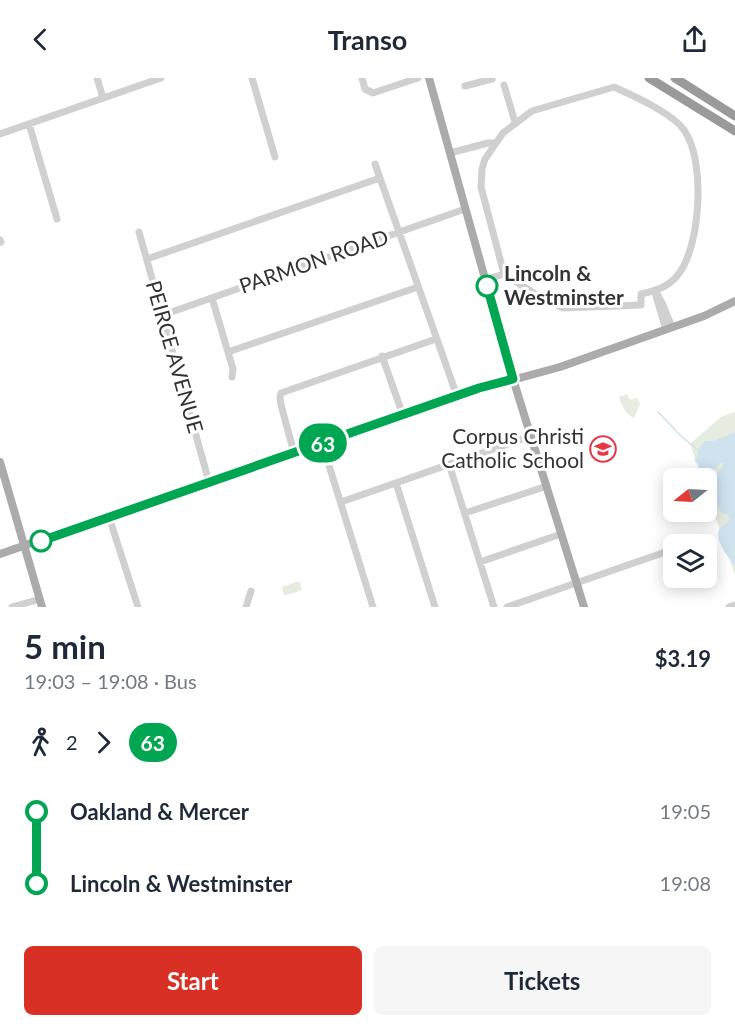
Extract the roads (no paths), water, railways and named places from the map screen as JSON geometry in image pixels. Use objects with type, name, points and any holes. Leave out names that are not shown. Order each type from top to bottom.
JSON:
[{"type":"highway","points":[[649,78],[735,131]]},
{"type":"highway","points":[[675,78],[735,116]]},
{"type":"main road","points":[[429,78],[513,379],[584,607]]},
{"type":"main road","points":[[0,554],[457,396],[560,367],[704,316],[735,301]]},
{"type":"main road","points":[[0,462],[41,603]]},
{"type":"street","points":[[97,78],[103,98]]},
{"type":"street","points":[[0,134],[161,78]]},
{"type":"street","points":[[252,78],[275,157]]},
{"type":"street","points":[[362,78],[366,89],[371,93],[418,78]]},
{"type":"street","points":[[465,87],[492,78],[498,85],[504,85]]},
{"type":"street","points":[[504,85],[509,78]]},
{"type":"street","points":[[504,85],[515,122]]},
{"type":"street","points":[[614,87],[671,117],[681,125],[693,147],[698,197],[695,230],[690,254],[684,267],[670,283],[641,294],[642,302],[638,306],[563,308],[540,297],[504,274],[481,187],[484,159],[495,143],[515,122],[541,108],[614,87]]},
{"type":"street","points":[[29,124],[57,219]]},
{"type":"street","points":[[450,153],[495,143]]},
{"type":"street","points":[[375,164],[457,396]]},
{"type":"street","points":[[147,259],[380,178]]},
{"type":"street","name":"PARMON ROAD","points":[[163,315],[465,209]]},
{"type":"street","name":"PEIRCE AVENUE","points":[[140,232],[209,482]]},
{"type":"street","points":[[485,280],[504,274]]},
{"type":"street","points":[[228,352],[418,286]]},
{"type":"street","points":[[655,290],[669,328]]},
{"type":"street","points":[[213,298],[233,369],[232,377]]},
{"type":"street","points":[[294,453],[280,395],[286,390],[436,339]]},
{"type":"street","points":[[382,356],[403,415]]},
{"type":"street","points":[[340,502],[531,436]]},
{"type":"street","points":[[322,443],[373,607]]},
{"type":"street","points":[[449,464],[494,607]]},
{"type":"street","points":[[396,483],[435,607]]},
{"type":"street","points":[[465,513],[547,486]]},
{"type":"street","points":[[109,517],[138,607]]},
{"type":"street","points":[[480,562],[561,534]]},
{"type":"street","points":[[507,607],[663,553]]},
{"type":"street","points":[[247,607],[251,591]]},
{"type":"street","points":[[12,607],[41,603]]},
{"type":"street","points":[[729,607],[735,605]]},
{"type":"water","points":[[735,432],[735,566],[723,550],[718,534],[719,530],[730,520],[727,514],[722,513],[717,502],[717,473],[723,467],[723,463],[716,468],[699,468],[699,465],[694,460],[705,441],[714,441]]},
{"type":"waterway","points":[[658,412],[698,450]]},
{"type":"place","name":"Lincoln & Westminster","points":[[487,286]]},
{"type":"place","name":"Corpus Christi Catholic School","points":[[603,449]]}]
